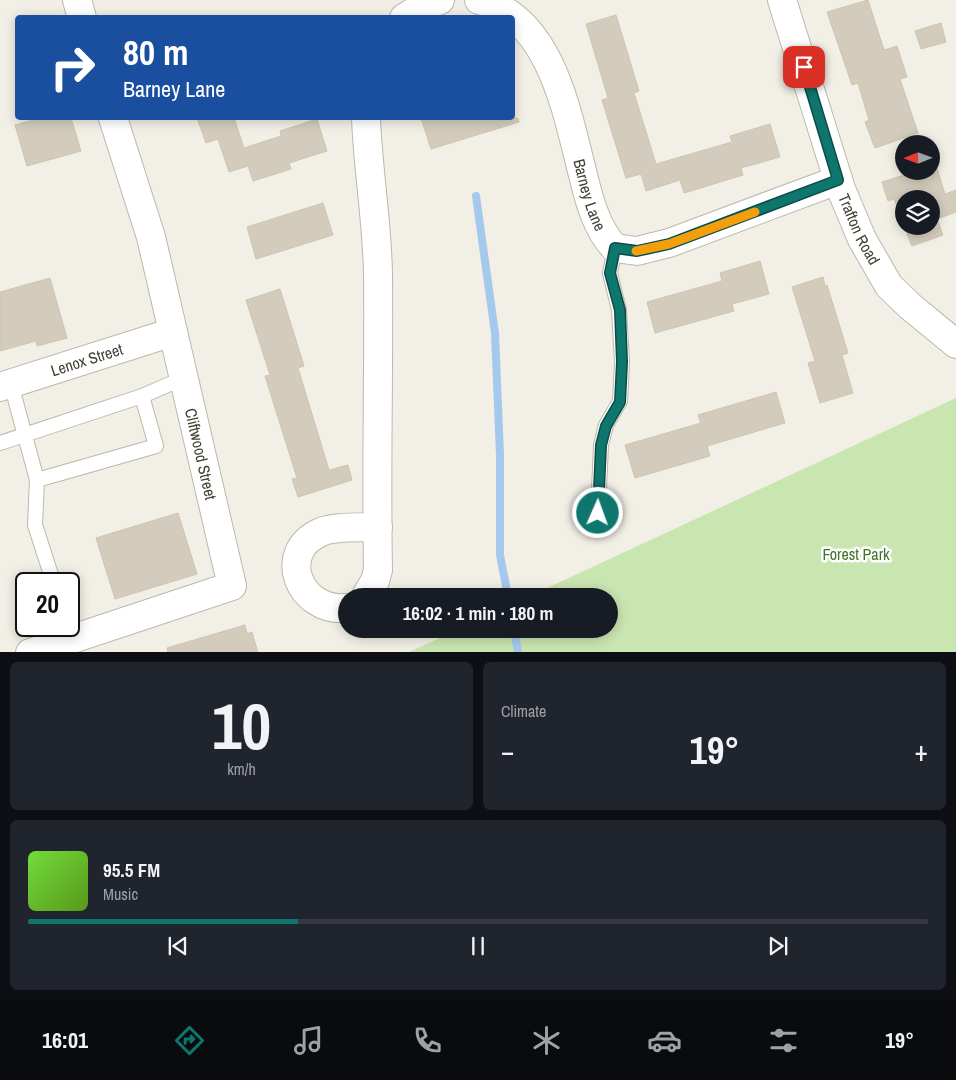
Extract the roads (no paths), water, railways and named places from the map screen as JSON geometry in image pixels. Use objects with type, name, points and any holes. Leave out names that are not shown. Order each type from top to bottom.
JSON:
[{"type":"street","points":[[76,0],[81,15]]},
{"type":"street","points":[[409,15],[423,6],[440,0]]},
{"type":"street","name":"Barney Lane","points":[[480,0],[512,15]]},
{"type":"street","name":"Trafton Road","points":[[782,0],[838,180],[862,239],[890,286],[956,344]]},
{"type":"street","name":"Barney Lane","points":[[515,18],[541,48],[556,78],[588,196],[605,236],[615,248],[637,251],[669,244],[838,180]]},
{"type":"street","name":"Cliftwood Street","points":[[80,629],[232,586],[151,237],[114,120]]},
{"type":"street","points":[[366,120],[375,208],[378,273],[378,570],[371,588]]},
{"type":"street","name":"Lenox Street","points":[[6,385],[173,332]]},
{"type":"street","points":[[338,609],[320,604],[306,593],[298,572],[299,549],[305,542],[322,531],[378,527]]},
{"type":"street","name":"Cliftwood Street","points":[[30,652],[60,637]]},
{"type":"lane","points":[[598,513],[601,445],[606,426],[620,402],[622,362],[620,310],[610,273],[615,248]]},
{"type":"lane","points":[[0,443],[142,396],[184,378]]},
{"type":"lane","points":[[6,385],[24,434],[37,480],[35,525],[50,572]]},
{"type":"lane","points":[[37,480],[156,446],[142,396]]},
{"type":"waterway","points":[[476,196],[495,333],[500,455],[500,555],[506,588]]},
{"type":"waterway","points":[[516,638],[518,652]]},
{"type":"park label","name":"Forest Park","points":[[856,554]]}]
